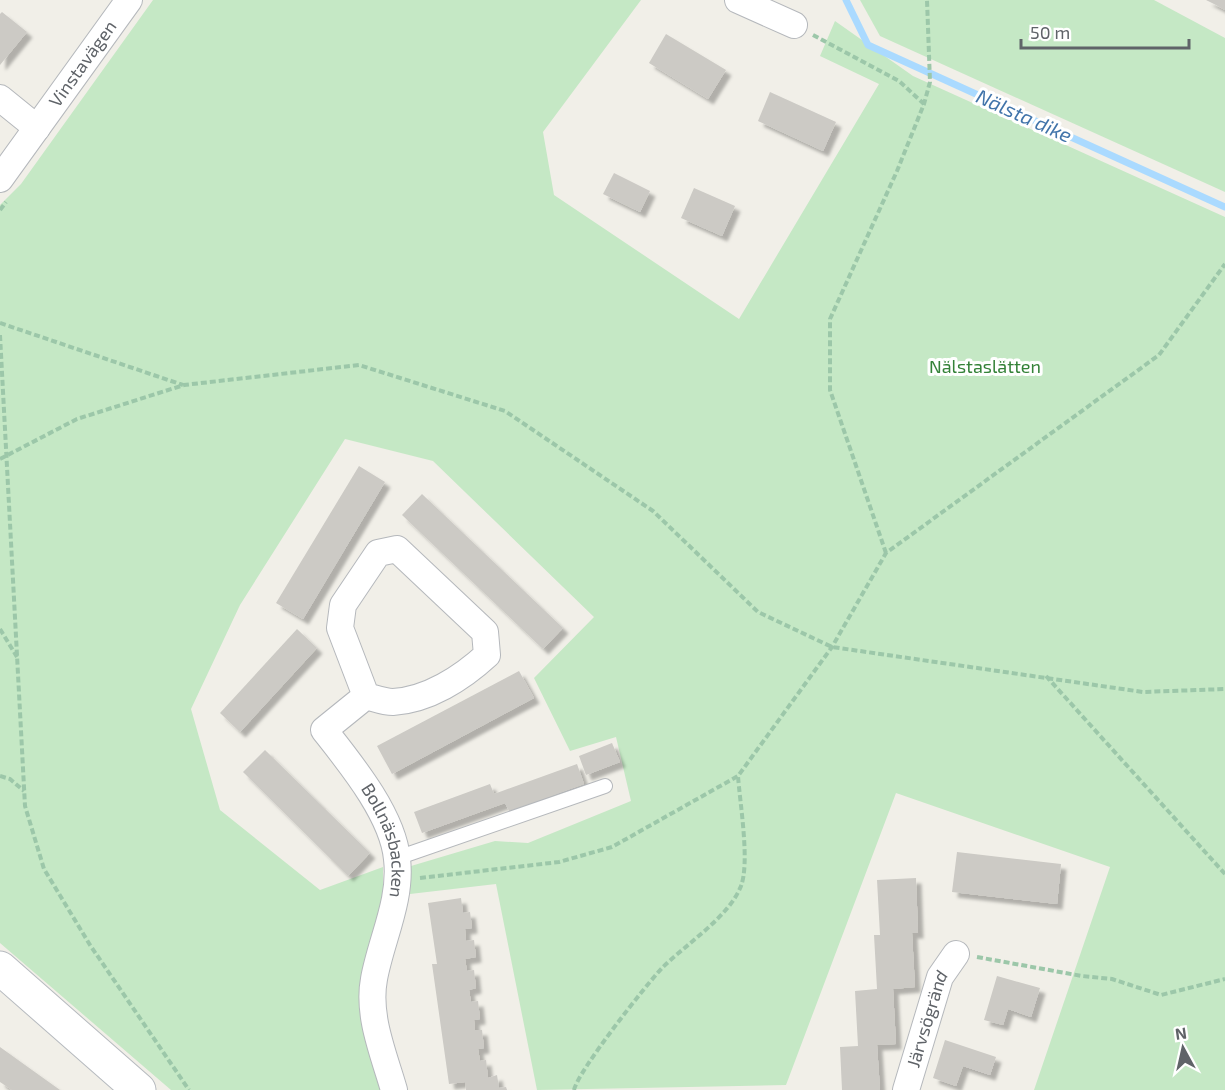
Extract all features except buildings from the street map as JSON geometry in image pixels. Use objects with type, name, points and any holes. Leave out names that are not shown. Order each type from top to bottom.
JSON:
[{"type":"street","name":"Vinstavägen","points":[[0,179],[129,0]]},
{"type":"street","points":[[738,0],[794,25]]},
{"type":"street","points":[[0,98],[37,128]]},
{"type":"street","points":[[397,549],[485,632],[487,655],[467,673],[419,698],[391,702],[366,696],[340,628],[343,605],[378,553],[397,549]]},
{"type":"street","name":"Bollnäsbacken","points":[[366,696],[324,730],[361,777],[386,825],[397,870],[388,930],[373,980],[373,1012],[394,1090]]},
{"type":"street","name":"Järvsögränd","points":[[906,1090],[940,977],[956,954]]},
{"type":"street","points":[[0,968],[139,1090]]},
{"type":"lane","points":[[397,870],[605,786]]},
{"type":"path","points":[[886,553],[830,390],[830,319],[897,171],[924,104],[930,82],[927,0]]},
{"type":"path","points":[[794,25],[900,81],[924,104]]},
{"type":"path","points":[[397,870],[560,862],[612,847],[738,776],[832,647],[886,553],[1159,355],[1225,264]]},
{"type":"path","points":[[0,323],[184,385]]},
{"type":"path","points":[[0,335],[25,806],[44,869],[90,945],[189,1090]]},
{"type":"path","points":[[0,459],[77,418],[184,385],[359,365],[505,411],[653,511],[758,612],[832,647],[1046,676],[1143,692],[1225,689]]},
{"type":"path","points":[[0,629],[18,658]]},
{"type":"path","points":[[1046,676],[1225,874]]},
{"type":"path","points":[[0,776],[10,778],[24,791]]},
{"type":"path","points":[[574,1090],[594,1056],[662,969],[732,904],[742,884],[744,853],[738,776]]},
{"type":"path","points":[[956,954],[1112,979],[1161,995],[1225,979]]},
{"type":"green space","name":"Nälstaslätten","points":[[153,0],[641,0],[543,132],[554,195],[739,319],[879,84],[820,56],[835,21],[913,76],[1225,217],[1225,1090],[1034,1090],[1110,867],[896,793],[786,1085],[537,1090],[496,884],[410,894],[411,866],[495,841],[528,843],[631,801],[616,737],[570,751],[534,678],[594,617],[433,461],[345,439],[240,605],[191,709],[220,810],[320,890],[383,867],[383,1090],[171,1090],[0,943],[0,205],[21,184]]},
{"type":"green space","points":[[860,0],[1154,0],[1225,38],[1225,192],[880,36]]},
{"type":"waterway","name":"Nälsta dike","points":[[846,0],[868,45],[1225,207]]}]
